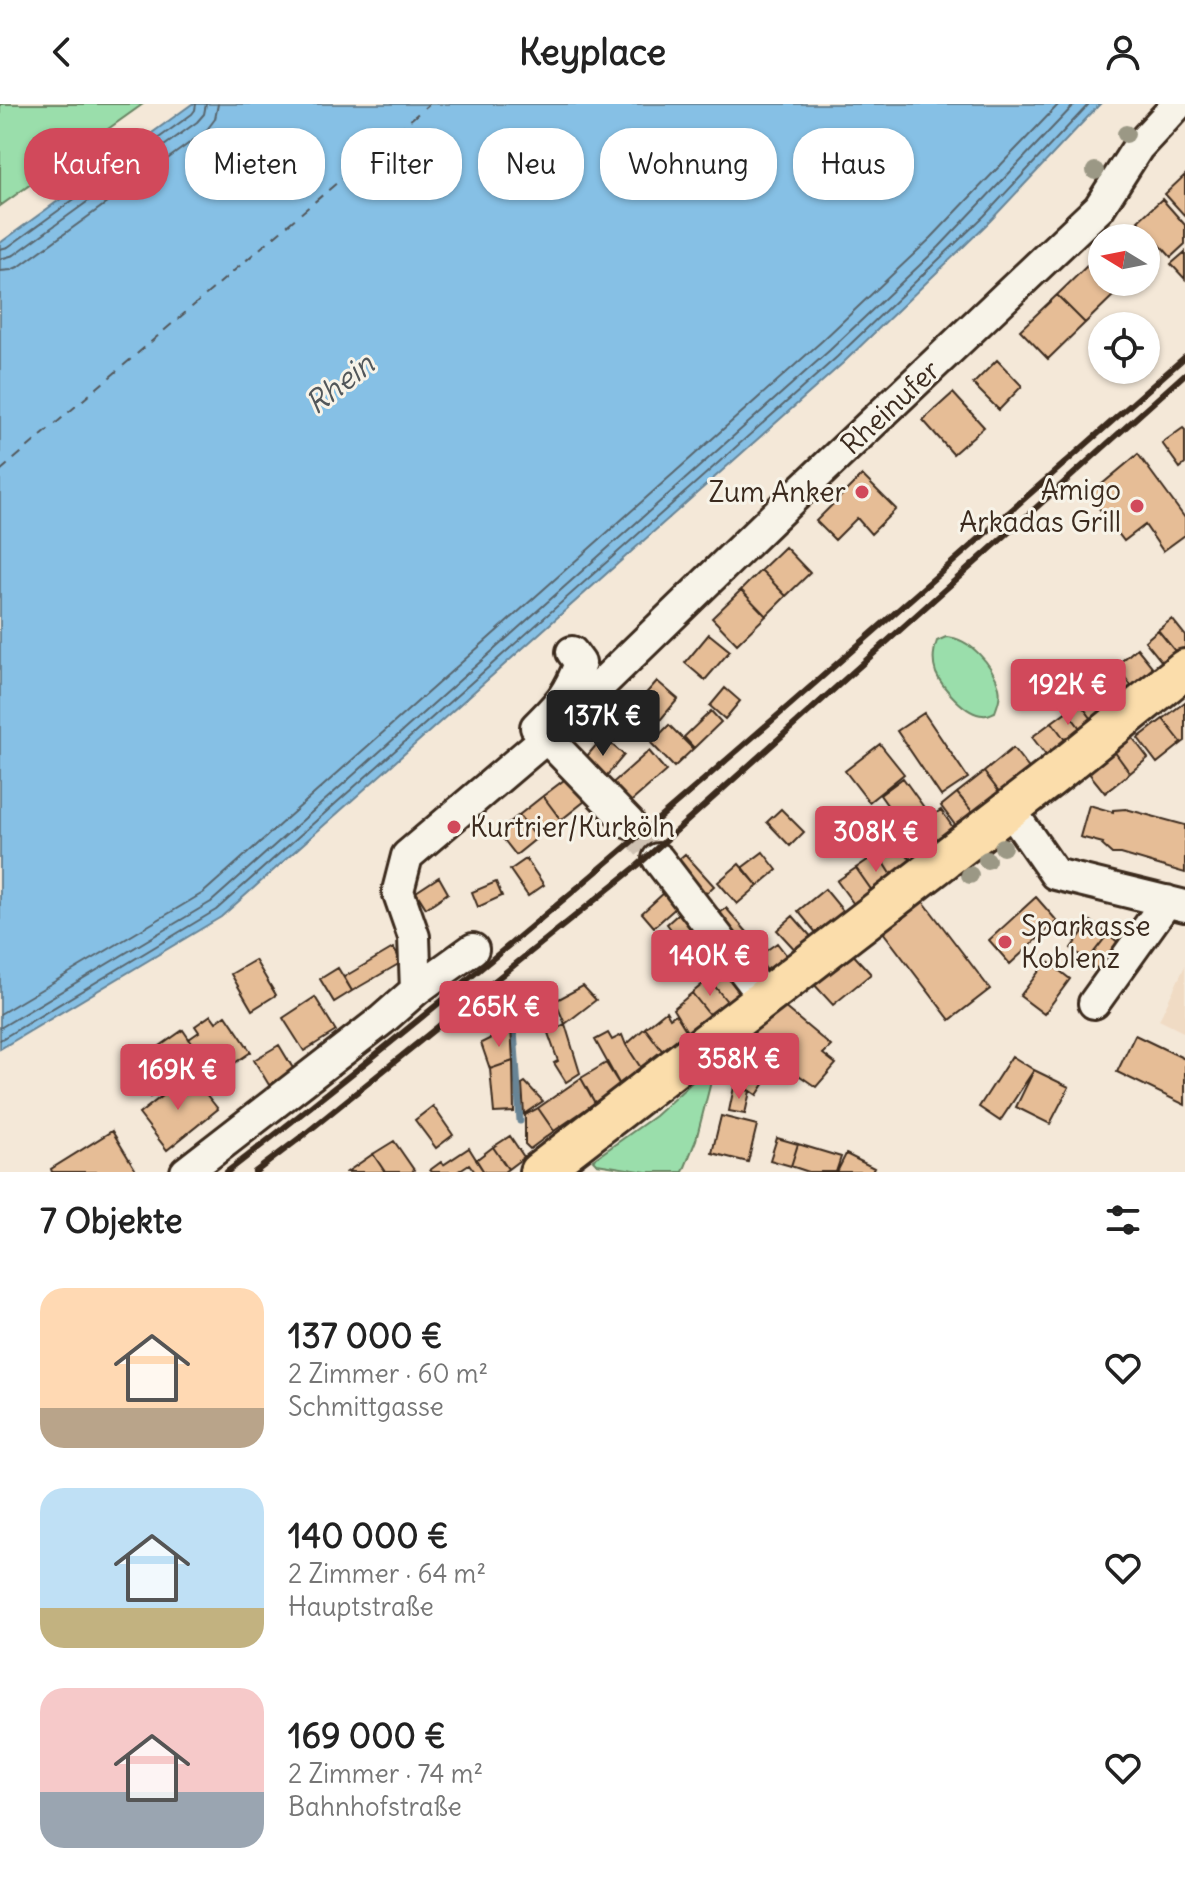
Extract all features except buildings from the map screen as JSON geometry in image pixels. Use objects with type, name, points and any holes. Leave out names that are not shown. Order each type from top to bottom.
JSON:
[{"type":"main road","points":[[539,1172],[1050,778],[1185,669]]},
{"type":"street","name":"Rheinufer","points":[[416,990],[414,937],[398,891],[407,856],[547,737],[1099,208],[1138,147],[1178,104]]},
{"type":"street","points":[[572,652],[580,663],[572,684],[560,704],[536,727],[629,823]]},
{"type":"street","points":[[1009,808],[1055,874],[1176,904],[1094,1003]]},
{"type":"street","points":[[658,859],[764,997]]},
{"type":"street","points":[[186,1172],[382,1020],[416,990],[473,949]]},
{"type":"shaded area","points":[[1185,966],[1185,1033],[1159,1020]]},
{"type":"green space","points":[[0,104],[143,104],[109,128],[24,128],[24,189],[0,206]]},
{"type":"green space","points":[[946,637],[972,647],[992,670],[1000,690],[995,712],[985,715],[969,710],[955,699],[939,679],[934,653],[937,641]]},
{"type":"green space","points":[[711,1065],[713,1074],[696,1140],[683,1172],[646,1172],[597,1164],[593,1160],[655,1116]]},
{"type":"water","name":"Rhein","points":[[192,104],[1100,104],[990,221],[843,363],[221,917],[0,1049],[0,243],[59,200],[169,200],[169,128],[159,128]]},
{"type":"waterway","points":[[514,1030],[520,1121]]},
{"type":"ferry route","points":[[0,471],[429,104]]},
{"type":"tunnel","points":[[629,823],[658,859]]},
{"type":"railway","points":[[227,1172],[351,1075],[593,875],[1185,357]]},
{"type":"railway","points":[[255,1172],[637,866],[1185,374]]},
{"type":"place","name":"Zum Anker","points":[[862,492]]},
{"type":"place","name":"Amigo Arkadas Grill","points":[[1137,506]]},
{"type":"place","name":"Kurtrier/Kurköln","points":[[454,827]]},
{"type":"place","name":"Sparkasse Koblenz","points":[[1005,942]]}]
